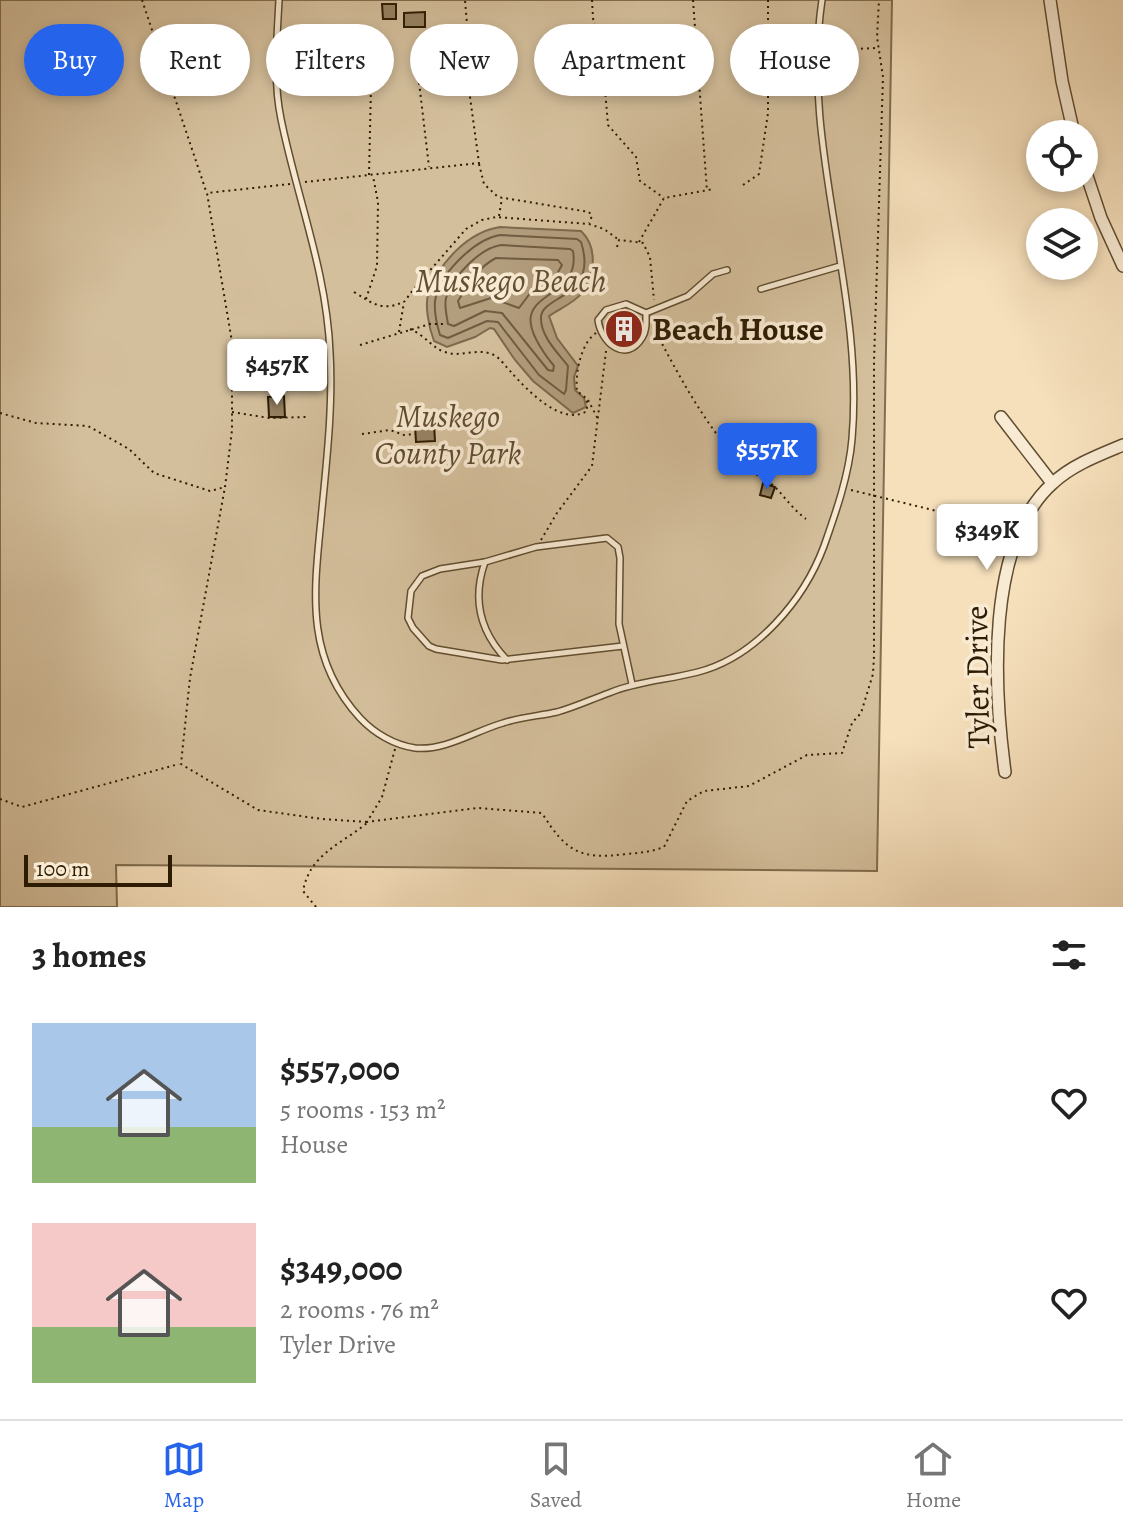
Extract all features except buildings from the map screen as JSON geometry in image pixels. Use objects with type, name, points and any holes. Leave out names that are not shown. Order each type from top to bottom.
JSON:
[{"type":"street","points":[[1050,0],[1071,120]]},
{"type":"street","points":[[1093,192],[1123,266]]},
{"type":"street","points":[[1001,417],[1052,483]]},
{"type":"street","name":"Tyler Drive","points":[[1005,772],[998,722],[1000,613],[1005,568],[1015,540],[1027,515],[1052,483],[1076,467],[1123,445]]},
{"type":"lane","points":[[279,0],[276,60],[280,116],[323,282],[331,355],[323,503],[316,564],[315,610],[319,641],[328,670],[345,701],[365,723],[396,743],[417,748],[440,746],[505,722],[562,711],[632,684],[701,672],[747,648],[792,605],[822,551],[842,488],[852,438],[850,331],[819,96]]},
{"type":"lane","points":[[820,24],[822,0]]},
{"type":"lane","points":[[761,289],[840,266]]},
{"type":"lane","points":[[646,313],[642,338],[635,346],[617,350],[600,329],[598,320],[606,310],[626,304],[646,313],[688,296],[713,274],[727,270]]},
{"type":"lane","points":[[623,646],[589,648],[525,660],[471,657],[436,649],[429,646],[408,618],[411,591],[422,576],[440,569],[485,562],[536,547],[607,538],[618,547],[620,558],[619,624],[632,684]]},
{"type":"lane","points":[[485,562],[478,581],[481,611],[486,633],[507,660]]},
{"type":"path","points":[[142,0],[207,193],[232,342],[232,412],[225,487],[190,678],[181,764]]},
{"type":"path","points":[[465,0],[467,75],[484,184],[502,197],[589,212],[592,216],[589,224]]},
{"type":"path","points":[[592,0],[603,66],[608,125],[636,157],[640,181],[664,198],[714,189]]},
{"type":"path","points":[[693,0],[707,191]]},
{"type":"path","points":[[743,185],[759,174],[763,154],[768,113],[768,0]]},
{"type":"path","points":[[0,799],[22,807],[181,764],[258,810],[322,819],[367,822],[497,807],[542,813],[557,838],[596,858],[651,852],[664,847],[687,801],[704,791],[749,786],[807,755],[842,753],[852,723],[861,713],[873,674],[874,361],[883,77],[879,0]]},
{"type":"path","points":[[859,49],[880,48]]},
{"type":"path","points":[[366,299],[377,266],[378,202],[371,176],[371,96]]},
{"type":"path","points":[[421,96],[429,169]]},
{"type":"path","points":[[207,193],[479,163]]},
{"type":"path","points":[[499,217],[502,197]]},
{"type":"path","points":[[639,242],[664,198]]},
{"type":"path","points":[[354,292],[380,308],[404,302],[466,229],[482,220],[499,217],[589,224],[604,229],[619,240],[643,243],[650,257],[655,309]]},
{"type":"path","points":[[617,247],[619,240]]},
{"type":"path","points":[[399,332],[404,302]]},
{"type":"path","points":[[646,313],[683,380],[722,439],[747,468],[775,487],[806,519]]},
{"type":"path","points":[[360,345],[430,324],[445,324]]},
{"type":"path","points":[[410,329],[425,335],[433,346],[445,353],[496,355],[526,389],[561,413],[575,416],[584,413],[587,411],[587,399]]},
{"type":"path","points":[[599,422],[587,399],[577,391],[576,377],[588,338],[600,329]]},
{"type":"path","points":[[536,547],[592,466],[608,342]]},
{"type":"path","points":[[232,412],[269,418],[307,417]]},
{"type":"path","points":[[0,413],[36,423],[88,426],[129,449],[154,473],[210,491],[225,487]]},
{"type":"path","points":[[362,434],[390,430],[404,435],[416,434]]},
{"type":"path","points":[[842,488],[941,512],[1015,540]]},
{"type":"path","points":[[316,907],[303,891],[311,867],[328,850],[367,822],[382,797],[396,743]]},
{"type":"green space","name":"Muskego County Park","points":[[0,0],[892,0],[877,871],[116,865],[117,907],[0,907]]},
{"type":"water","name":"Muskego Beach","points":[[500,227],[581,231],[590,245],[592,270],[582,293],[549,316],[557,338],[578,366],[574,377],[575,390],[584,398],[586,407],[573,413],[533,381],[494,329],[447,347],[434,341],[427,303],[440,270],[466,242]]},
{"type":"place","name":"Beach House","points":[[624,329]]}]
